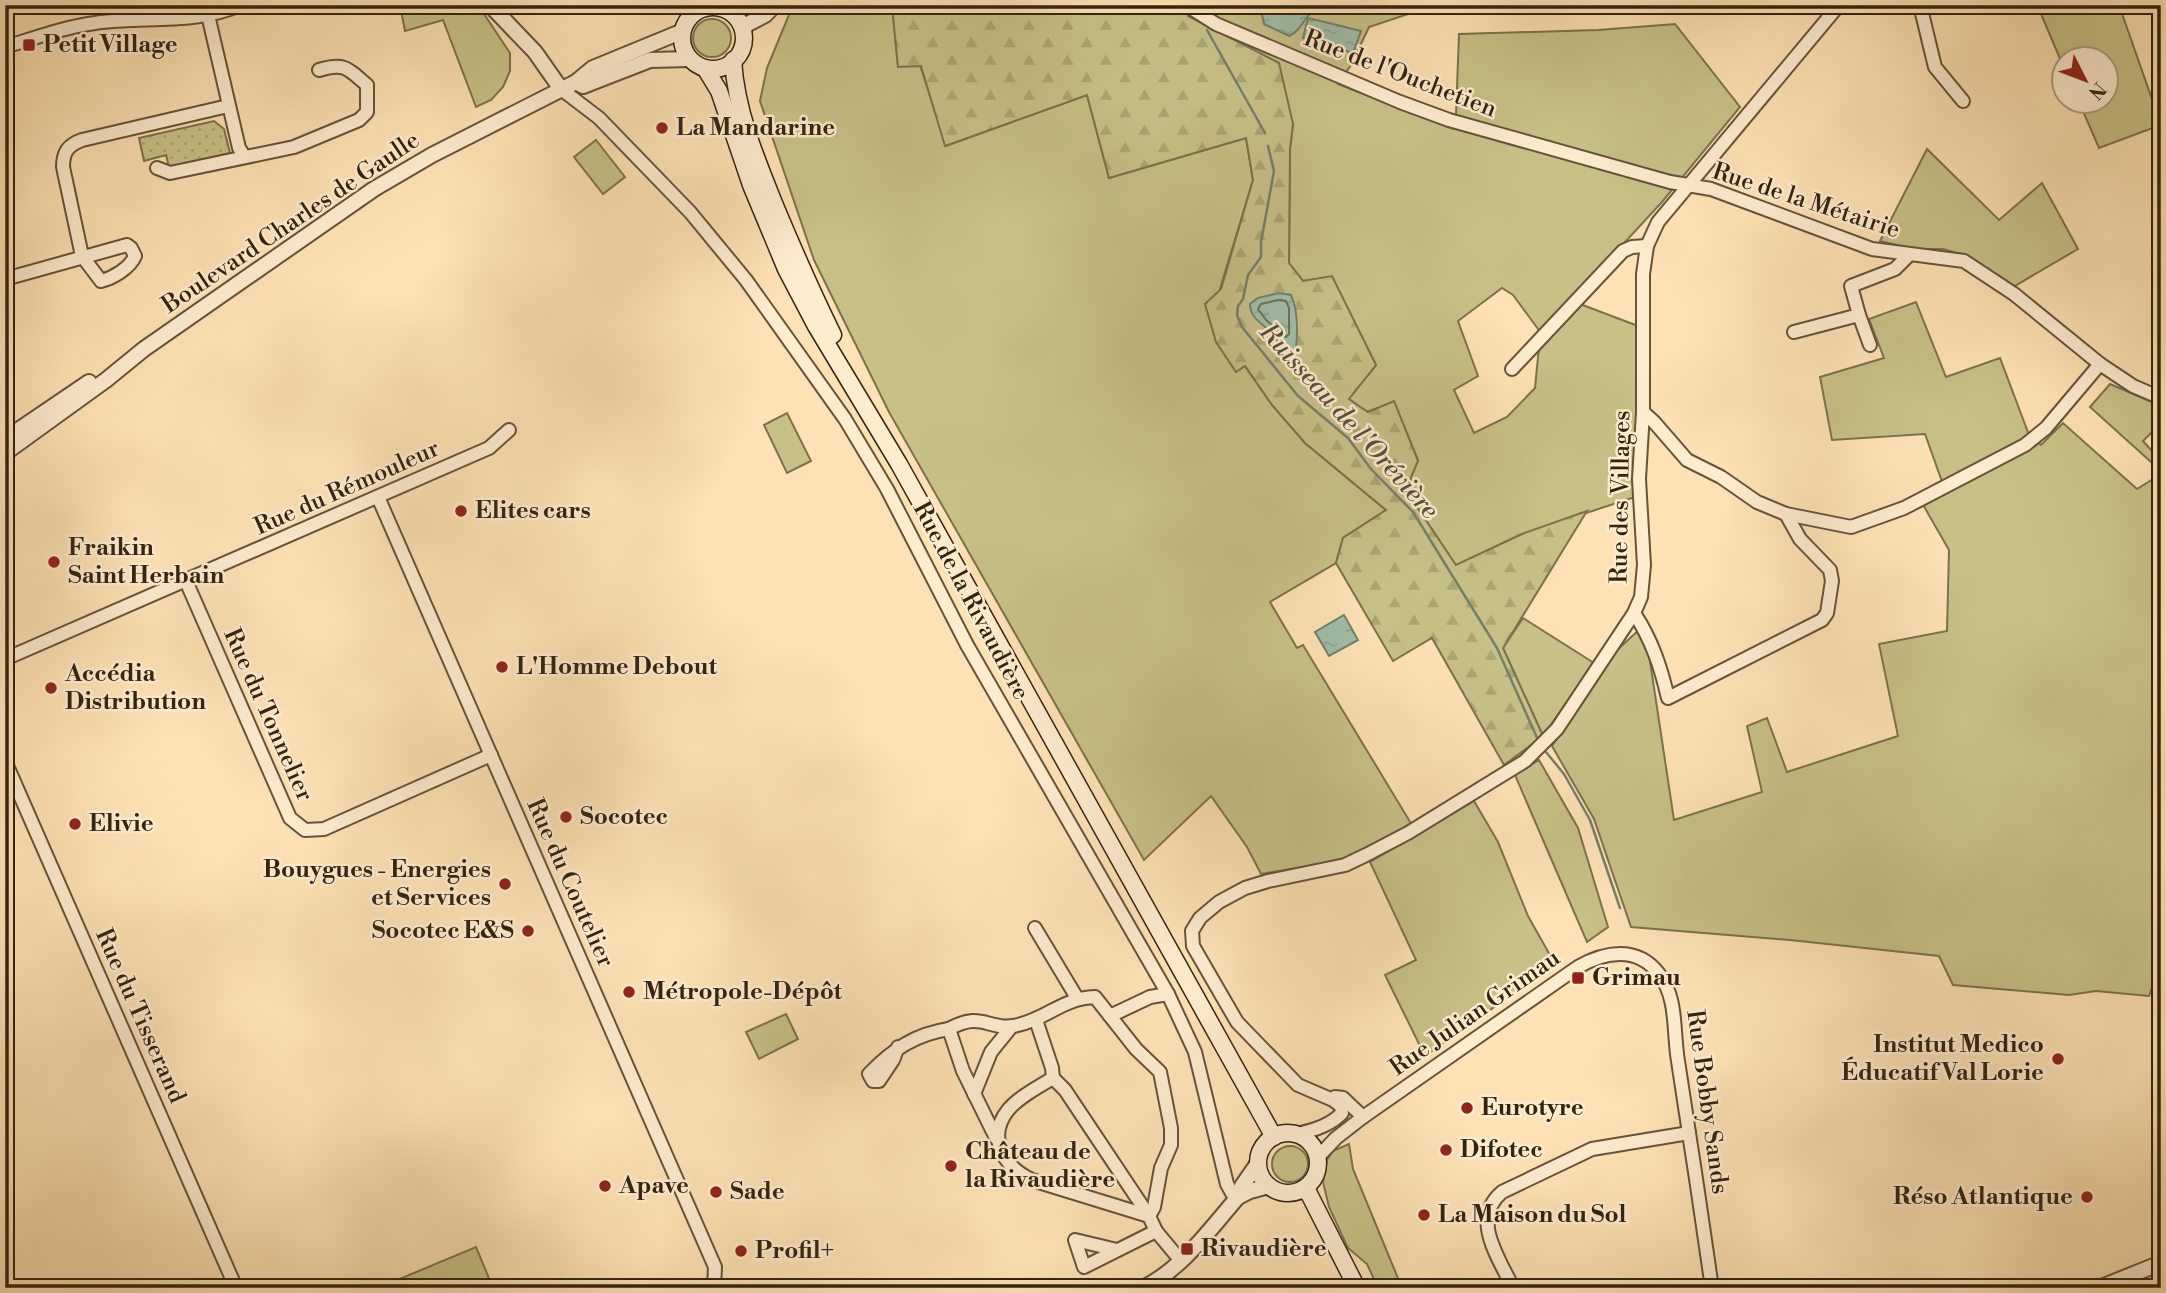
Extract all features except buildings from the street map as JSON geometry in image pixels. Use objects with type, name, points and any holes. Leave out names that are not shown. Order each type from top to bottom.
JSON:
[{"type":"main road","points":[[705,68],[721,68],[741,50],[742,27],[731,13],[719,7],[693,10],[683,32],[685,51],[690,59],[705,68],[719,90],[751,186],[786,268],[1274,1137]]},
{"type":"main road","points":[[733,60],[736,90],[748,136],[765,183],[874,423]]},
{"type":"main road","points":[[1285,1133],[1303,1138],[1318,1157],[1317,1174],[1306,1188],[1296,1193],[1284,1193],[1269,1186],[1260,1174],[1258,1163],[1261,1151],[1274,1137],[1285,1133]]},
{"type":"main road","points":[[1306,1188],[1357,1288]]},
{"type":"street","points":[[132,5],[134,20]]},
{"type":"street","points":[[5,47],[95,23],[208,15],[240,5]]},
{"type":"street","points":[[489,5],[534,52],[561,89]]},
{"type":"street","points":[[742,27],[765,15],[775,5]]},
{"type":"street","name":"Rue de l'Ouchetien","points":[[1185,5],[1216,24],[1449,120],[1687,185]]},
{"type":"street","name":"Rue des Villages","points":[[1321,1095],[1298,1085],[1237,1022],[1193,946],[1192,931],[1200,918],[1219,902],[1245,888],[1345,865],[1408,833],[1525,761],[1557,729],[1634,613],[1641,597],[1644,565],[1639,479],[1643,412],[1643,274],[1647,246],[1658,222],[1687,185],[1839,5]]},
{"type":"street","points":[[1920,5],[1935,67],[1963,102]]},
{"type":"street","points":[[208,15],[228,106],[239,148],[244,156]]},
{"type":"street","points":[[683,32],[593,68],[576,82],[583,86],[658,59],[690,59]]},
{"type":"street","points":[[157,168],[170,173],[294,147],[359,120],[367,112],[368,85],[343,66],[334,65],[319,70]]},
{"type":"street","name":"Boulevard Charles de Gaulle","points":[[5,439],[144,349],[374,189],[432,155],[576,82]]},
{"type":"street","name":"Rue de la Rivaudière","points":[[561,89],[599,118],[697,221],[746,280],[845,419],[899,510],[967,645],[1168,994],[1195,1052],[1227,1184],[1238,1197]]},
{"type":"street","points":[[5,279],[82,256],[63,167],[66,150],[82,140],[228,106]]},
{"type":"street","name":"Rue de la Métairie","points":[[1687,185],[1711,189],[1872,249],[1964,261],[2014,294],[2100,364],[2133,386],[2161,398]]},
{"type":"street","points":[[1513,369],[1623,251],[1647,246]]},
{"type":"street","points":[[1870,345],[1851,286],[1895,269],[1909,255]]},
{"type":"street","points":[[1794,332],[1859,315]]},
{"type":"street","name":"Boulevard Charles de Gaulle","points":[[5,453],[144,349]]},
{"type":"street","points":[[1643,412],[1688,460],[1721,477],[1757,502],[1786,514],[1851,527],[1903,508],[2025,445],[2046,428],[2100,364]]},
{"type":"street","name":"Rue du Rémouleur","points":[[5,659],[489,448],[509,430]]},
{"type":"street","name":"Rue du Coutelier","points":[[378,497],[715,1266],[714,1288]]},
{"type":"street","points":[[1634,613],[1645,629],[1660,663],[1668,698],[1822,620],[1827,613],[1832,581],[1830,569],[1800,539],[1786,514]]},
{"type":"street","name":"Rue du Tonnelier","points":[[186,581],[290,818],[305,830],[324,829],[491,755]]},
{"type":"street","name":"Rue du Tisserand","points":[[5,761],[236,1288]]},
{"type":"street","points":[[1035,928],[1077,998]]},
{"type":"street","name":"Rue Julian Grimau","points":[[1318,1157],[1336,1138],[1363,1118],[1577,967],[1597,957],[1616,953]]},
{"type":"street","name":"Rue Bobby Sands","points":[[1616,953],[1639,958],[1658,972],[1671,995],[1712,1288]]},
{"type":"street","points":[[1110,1016],[1150,997],[1168,994]]},
{"type":"street","points":[[898,1047],[923,1035],[949,1030],[970,1020],[1012,1026],[1036,1020],[1077,998],[1095,997],[1136,1049],[1160,1072],[1171,1128],[1171,1144],[1158,1175],[1154,1207],[1149,1216]]},
{"type":"street","points":[[1036,1020],[1053,1078],[1065,1090],[1149,1216],[1156,1231],[1181,1261]]},
{"type":"street","points":[[974,1094],[991,1052],[1012,1026]]},
{"type":"street","points":[[949,1030],[962,1071],[996,1138],[1000,1152],[1009,1165],[1032,1180],[1149,1216]]},
{"type":"street","points":[[996,1138],[1007,1111],[1028,1093],[1053,1078]]},
{"type":"street","points":[[1321,1095],[1343,1098],[1363,1118]]},
{"type":"street","points":[[1303,1138],[1336,1120],[1342,1113],[1341,1106],[1321,1095]]},
{"type":"street","name":"Rue Julian Grimau","points":[[1303,1138],[1363,1118]]},
{"type":"street","points":[[1513,1288],[1488,1234],[1486,1220],[1495,1199],[1503,1192],[1592,1149],[1689,1133]]},
{"type":"street","points":[[1143,1288],[1181,1261],[1238,1197],[1242,1186],[1258,1163]]},
{"type":"street","points":[[1238,1197],[1269,1186]]},
{"type":"street","points":[[1117,1251],[1156,1231]]},
{"type":"street","points":[[2099,1288],[2161,1264]]},
{"type":"street","points":[[643,1288],[664,1288]]},
{"type":"green space","points":[[400,5],[478,5],[510,53],[510,71],[503,87],[491,100],[476,107],[443,20],[405,31]]},
{"type":"green space","points":[[793,5],[892,5],[898,66],[920,65],[946,146],[1087,95],[1109,178],[1246,138],[1253,180],[1220,289],[1245,366],[1272,405],[1305,443],[1386,510],[1343,538],[1336,563],[1270,602],[1297,648],[1303,645],[1412,825],[1343,860],[1261,874],[1247,847],[1211,796],[1144,860],[889,412],[814,260],[760,101],[767,68]]},
{"type":"green space","points":[[892,5],[1197,5],[1188,16],[1279,63],[1293,124],[1290,149],[1289,263],[1303,281],[1332,276],[1376,365],[1349,399],[1368,412],[1394,401],[1418,461],[1411,477],[1409,495],[1456,565],[1522,534],[1587,511],[1503,648],[1543,736],[1504,765],[1432,638],[1393,661],[1336,563],[1343,538],[1386,510],[1305,443],[1272,405],[1245,366],[1236,372],[1216,342],[1205,304],[1221,289],[1253,180],[1246,138],[1109,178],[1087,95],[945,146],[921,66],[898,67]]},
{"type":"green space","points":[[1197,5],[1435,5],[1369,27],[1351,65],[1338,84],[1453,129],[1456,115],[1459,34],[1598,30],[1675,24],[1740,107],[1662,202],[1541,333],[1513,295],[1502,288],[1458,321],[1478,376],[1454,390],[1474,433],[1507,417],[1535,388],[1539,347],[1580,304],[1638,326],[1635,497],[1522,534],[1456,566],[1409,495],[1411,477],[1418,460],[1394,402],[1367,412],[1348,399],[1376,365],[1332,277],[1303,281],[1289,263],[1290,149],[1293,124],[1203,25],[1187,16]]},
{"type":"green space","points":[[2119,5],[2161,125],[2099,148],[2085,116],[2120,116],[2120,46],[2055,46],[2038,7]]},
{"type":"green space","points":[[712,19],[726,24],[731,38],[726,52],[712,57],[698,52],[693,38],[698,24]]},
{"type":"green space","points":[[214,121],[224,129],[230,153],[169,167],[166,155],[144,161],[139,138]]},
{"type":"green space","points":[[596,140],[625,177],[603,194],[574,157]]},
{"type":"green space","points":[[1927,149],[1999,220],[2042,183],[2078,249],[2013,287],[1967,256],[1943,249],[1913,249],[1880,241]]},
{"type":"green space","points":[[1916,302],[1946,377],[2000,358],[2029,435],[2041,445],[2063,423],[2137,489],[2161,474],[2161,963],[2149,996],[2096,991],[2069,995],[1953,985],[1939,956],[1631,927],[1594,819],[1552,746],[1615,652],[1640,629],[1648,648],[1674,820],[1762,792],[1747,726],[1767,718],[1787,772],[1898,736],[1879,644],[1947,631],[1949,550],[1922,503],[1945,490],[1925,434],[1832,440],[1820,377],[1884,358],[1869,319]]},
{"type":"green space","points":[[2110,384],[2161,406],[2161,423],[2143,441],[2161,461],[2161,471],[2090,407]]},
{"type":"green space","points":[[787,413],[811,461],[787,473],[764,425]]},
{"type":"green space","points":[[1523,618],[1594,663],[1543,736],[1503,648]]},
{"type":"green space","points":[[1539,760],[1578,828],[1608,927],[1587,942],[1515,775]]},
{"type":"green space","points":[[1474,801],[1498,842],[1528,916],[1555,964],[1425,1056],[1385,975],[1416,960],[1370,862]]},
{"type":"green space","points":[[786,1014],[798,1039],[759,1059],[746,1032]]},
{"type":"green space","points":[[1349,1144],[1353,1169],[1402,1288],[1378,1288],[1367,1264],[1348,1248],[1329,1207],[1323,1182],[1327,1160],[1333,1151]]},
{"type":"green space","points":[[1290,1146],[1303,1151],[1308,1164],[1303,1177],[1290,1182],[1277,1177],[1272,1164],[1277,1151]]},
{"type":"green space","points":[[476,1247],[493,1288],[378,1288]]},
{"type":"water","points":[[1260,5],[1302,5],[1305,8],[1310,6],[1313,11],[1289,36],[1264,24]]},
{"type":"water","points":[[1308,18],[1361,31],[1353,53],[1303,38]]},
{"type":"water","points":[[1279,293],[1291,295],[1296,312],[1293,369],[1273,334],[1256,319],[1251,310],[1250,304],[1258,298]]},
{"type":"water","points":[[1344,615],[1358,640],[1329,656],[1315,632]]},
{"type":"waterway","name":"Ruisseau de l'Orévière","points":[[1215,15],[1225,5]]},
{"type":"waterway","name":"Ruisseau de l'Orévière","points":[[1207,30],[1265,133]]},
{"type":"waterway","name":"Ruisseau de l'Orévière","points":[[1268,146],[1274,171],[1261,242],[1261,257],[1248,275],[1243,299],[1238,306],[1237,315],[1242,327],[1298,396],[1348,438],[1371,469],[1413,512],[1497,648],[1538,740]]},
{"type":"waterway","name":"Ruisseau de l'Orévière","points":[[1546,752],[1564,774],[1590,820],[1620,908]]},
{"type":"place","name":"Petit Village","points":[[29,45]]},
{"type":"place","name":"La Mandarine","points":[[662,128]]},
{"type":"place","name":"Elites cars","points":[[461,511]]},
{"type":"place","name":"Fraikin Saint Herbain","points":[[54,562]]},
{"type":"place","name":"L'Homme Debout","points":[[502,667]]},
{"type":"place","name":"Accédia Distribution","points":[[51,688]]},
{"type":"place","name":"Socotec","points":[[566,817]]},
{"type":"place","name":"Elivie","points":[[75,824]]},
{"type":"place","name":"Bouygues - Energies et Services","points":[[505,884]]},
{"type":"place","name":"Socotec E&S","points":[[528,931]]},
{"type":"place","name":"Grimau","points":[[1578,978]]},
{"type":"place","name":"Métropole-Dépôt","points":[[629,992]]},
{"type":"place","name":"Institut Medico Éducatif Val Lorie","points":[[2058,1059]]},
{"type":"place","name":"Eurotyre","points":[[1467,1108]]},
{"type":"place","name":"Difotec","points":[[1446,1150]]},
{"type":"place","name":"Château de la Rivaudière","points":[[951,1166]]},
{"type":"place","name":"Apave","points":[[605,1186]]},
{"type":"place","name":"Sade","points":[[716,1192]]},
{"type":"place","name":"Réso Atlantique","points":[[2087,1197]]},
{"type":"place","name":"La Maison du Sol","points":[[1424,1215]]},
{"type":"place","name":"Rivaudière","points":[[1187,1249]]},
{"type":"place","name":"Profil+","points":[[741,1251]]}]
